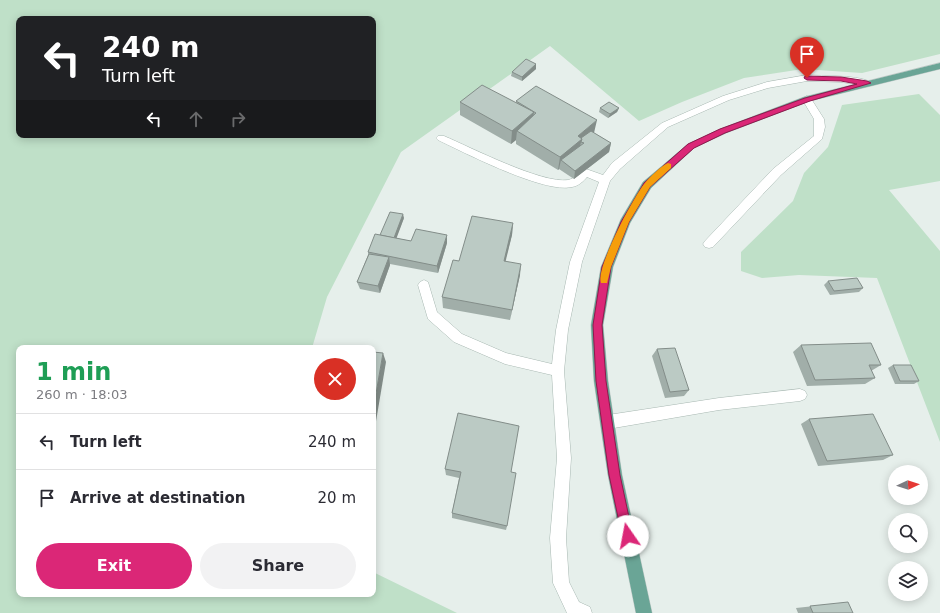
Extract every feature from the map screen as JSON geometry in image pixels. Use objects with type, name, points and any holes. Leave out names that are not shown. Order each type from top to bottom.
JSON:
[{"type":"main road","points":[[644,613],[615,475],[601,381],[597,325],[606,267],[625,222],[647,185],[691,146],[723,131],[807,99],[940,66]]},
{"type":"lane","points":[[584,613],[573,608],[561,583],[558,538],[564,458],[558,371],[562,330],[576,262],[605,180],[616,166],[665,125],[726,98],[767,85],[807,78],[841,79],[867,83]]},
{"type":"lane","points":[[709,244],[777,172],[819,137],[819,119],[807,99]]},
{"type":"lane","points":[[441,138],[538,179],[556,184],[570,184],[586,173],[605,180]]},
{"type":"lane","points":[[424,284],[432,315],[458,338],[505,358],[558,371]]},
{"type":"lane","points":[[608,422],[719,404],[800,396]]},
{"type":"green space","points":[[0,0],[940,0],[940,54],[862,73],[803,69],[744,78],[682,102],[639,121],[550,46],[401,152],[327,297],[313,345],[16,345],[16,597],[376,597],[376,573],[457,613],[0,613]]},
{"type":"green space","points":[[919,94],[940,115],[940,181],[889,190],[940,251],[940,442],[877,278],[799,275],[762,278],[741,271],[741,252],[793,201],[804,173],[828,147],[842,105]]},
{"type":"building","points":[[526,59],[536,64],[522,77],[512,72]]},
{"type":"building","points":[[482,85],[534,112],[512,131],[460,102]]},
{"type":"building","points":[[536,86],[597,120],[578,136],[582,139],[560,157],[517,131],[536,113],[516,101]]},
{"type":"building","points":[[609,102],[619,108],[610,114],[600,108]]},
{"type":"building","points":[[591,131],[611,143],[575,171],[561,160],[584,143],[581,142],[581,138]]},
{"type":"building","points":[[390,212],[403,214],[394,238],[380,235]]},
{"type":"building","points":[[472,216],[513,223],[504,261],[521,264],[512,310],[442,297],[453,260],[459,261]]},
{"type":"building","points":[[416,229],[447,235],[437,266],[368,252],[375,234],[411,241]]},
{"type":"building","points":[[369,254],[389,257],[378,286],[357,282]]},
{"type":"building","points":[[857,278],[863,288],[834,291],[828,281]]},
{"type":"building","points":[[871,343],[881,365],[869,365],[875,378],[815,380],[801,345]]},
{"type":"building","points":[[675,348],[689,390],[670,392],[657,349]]},
{"type":"building","points":[[376,352],[383,353],[376,394]]},
{"type":"building","points":[[893,365],[911,365],[919,381],[900,381]]},
{"type":"building","points":[[458,413],[519,426],[511,472],[516,473],[507,526],[452,513],[461,472],[445,469]]},
{"type":"building","points":[[873,414],[893,455],[827,461],[809,419]]},
{"type":"building","points":[[848,602],[853,613],[813,613],[810,606]]},
{"type":"slow traffic","points":[[604,281],[606,267],[625,222],[647,185],[668,166]]},
{"type":"route","points":[[628,536],[615,475],[601,381],[597,325],[606,267],[625,222],[647,185],[691,146],[723,131],[807,99],[867,83],[841,79],[807,78]]}]
